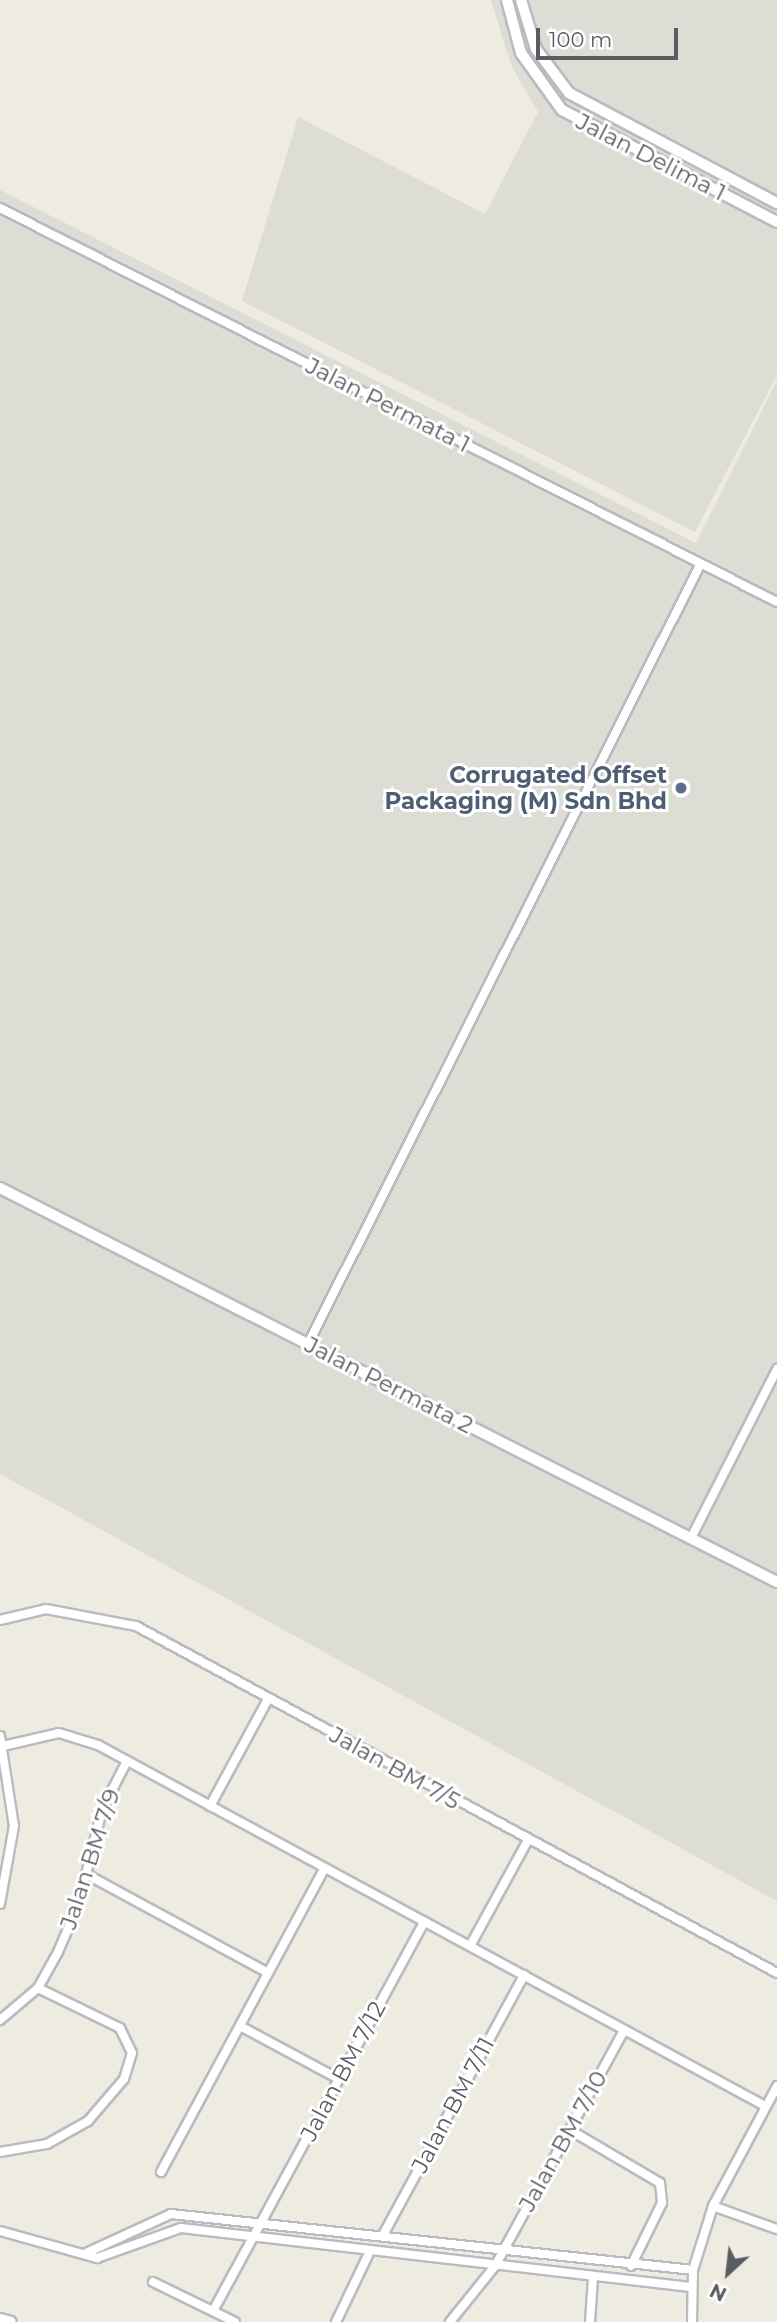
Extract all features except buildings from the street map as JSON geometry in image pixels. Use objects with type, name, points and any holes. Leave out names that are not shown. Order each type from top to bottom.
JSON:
[{"type":"main road","points":[[0,2319],[11,2322]]},
{"type":"street","name":"Jalan Delima 1","points":[[507,0],[521,53],[562,110],[777,222]]},
{"type":"street","name":"Jalan Delima 1","points":[[522,0],[536,49],[569,93],[777,202]]},
{"type":"street","name":"Jalan Permata 1","points":[[0,208],[777,602]]},
{"type":"street","points":[[307,1344],[701,563]]},
{"type":"street","name":"Jalan Permata 2","points":[[0,1188],[777,1582]]},
{"type":"street","points":[[691,1538],[777,1369]]},
{"type":"street","name":"Jalan BM 7/5","points":[[0,1620],[46,1609],[136,1626],[777,1973]]},
{"type":"street","points":[[210,1806],[268,1699]]},
{"type":"street","points":[[3,1746],[59,1733],[127,1760],[765,2106]]},
{"type":"street","points":[[0,1736],[14,1826],[0,1904]]},
{"type":"street","name":"Jalan BM 7/9","points":[[0,2020],[38,1988],[69,1928],[102,1810],[127,1760]]},
{"type":"street","points":[[470,1946],[528,1840]]},
{"type":"street","points":[[160,2172],[325,1868]]},
{"type":"street","points":[[86,1874],[268,1973]]},
{"type":"street","name":"Jalan BM 7/12","points":[[213,2311],[424,1922]]},
{"type":"street","name":"Jalan BM 7/11","points":[[383,2235],[524,1975]]},
{"type":"street","points":[[0,2152],[47,2144],[88,2121],[130,2064],[128,2034],[38,1988]]},
{"type":"street","points":[[240,2026],[339,2079]]},
{"type":"street","name":"Jalan BM 7/10","points":[[450,2322],[495,2266],[624,2030]]},
{"type":"street","points":[[692,2322],[692,2270],[713,2206],[777,2086]]},
{"type":"street","points":[[570,2130],[660,2183],[662,2203],[631,2266]]},
{"type":"street","points":[[713,2206],[777,2229]]},
{"type":"street","points":[[84,2254],[165,2214],[262,2221],[631,2266],[692,2270]]},
{"type":"street","points":[[0,2231],[97,2258],[178,2228],[593,2278],[691,2287]]},
{"type":"street","points":[[336,2322],[370,2251]]},
{"type":"street","points":[[590,2322],[593,2278]]},
{"type":"street","points":[[153,2282],[235,2322]]},
{"type":"shaded area","points":[[491,0],[777,0],[777,375],[695,532],[242,301],[298,117],[485,214],[538,112],[511,65]]},
{"type":"shaded area","points":[[0,190],[696,543],[777,380],[777,1901],[0,1474]]},
{"type":"place","name":"Corrugated Offset Packaging (M) Sdn Bhd","points":[[681,788]]}]
